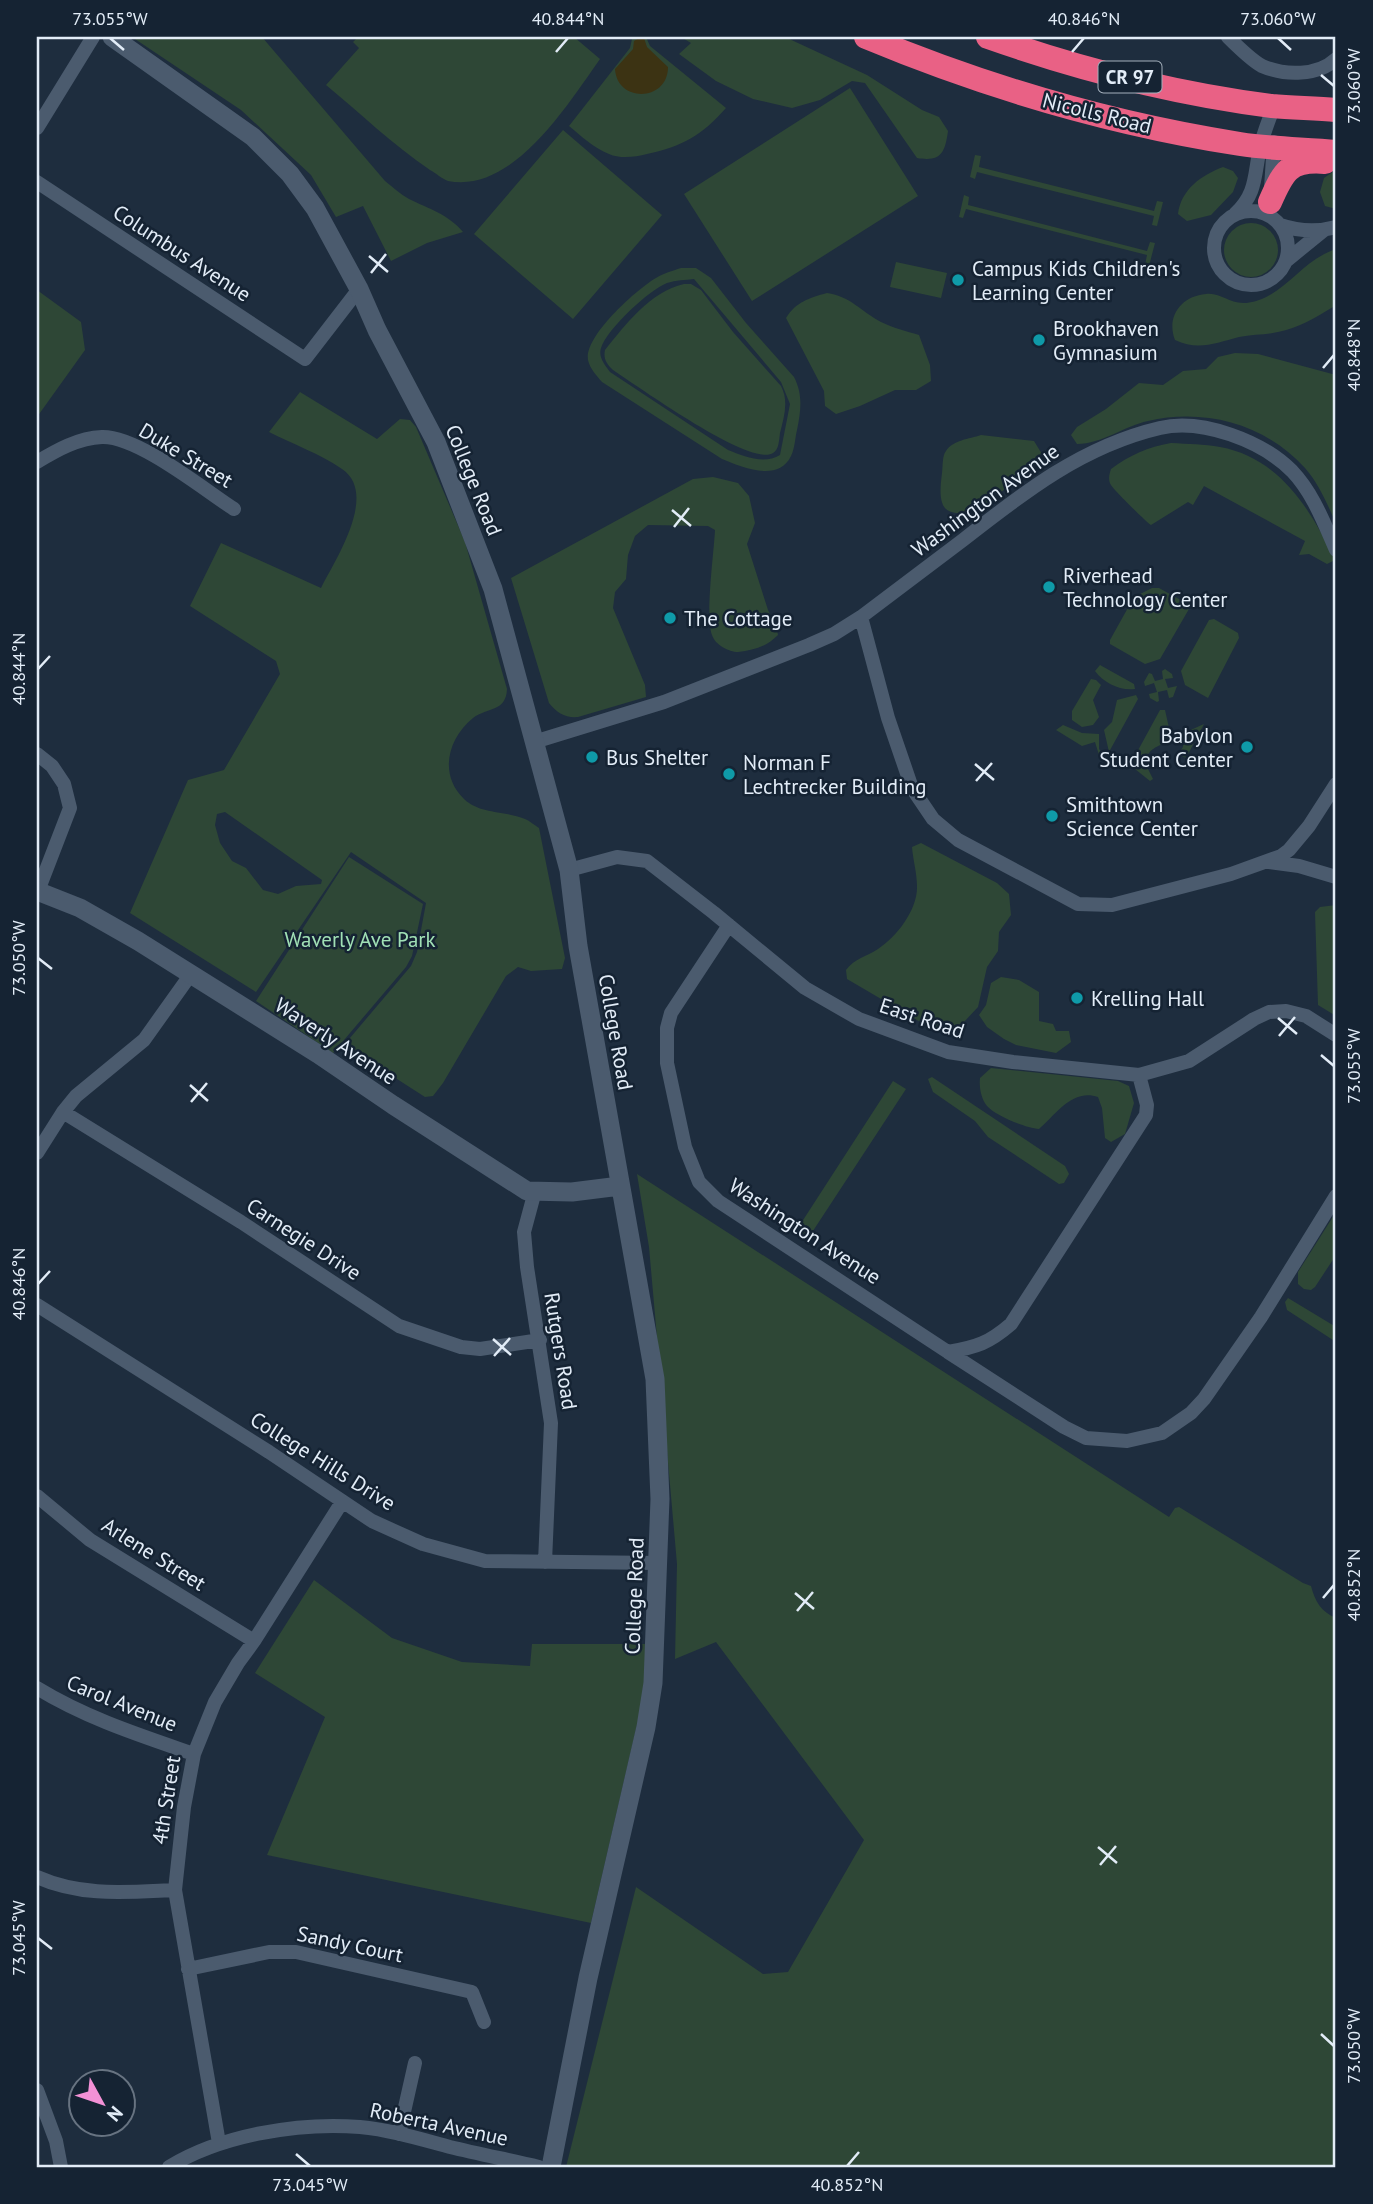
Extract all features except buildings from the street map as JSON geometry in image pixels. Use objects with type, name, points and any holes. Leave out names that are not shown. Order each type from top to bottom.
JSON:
[{"type":"highway","name":"Nicolls Road","points":[[866,37],[1020,94],[1146,126],[1267,146],[1336,152]]},
{"type":"highway","name":"Nicolls Road","points":[[988,37],[1102,71],[1201,93],[1274,106],[1336,110]]},
{"type":"highway","points":[[1276,216],[1282,177],[1293,166],[1310,161],[1336,163]]},
{"type":"street","points":[[37,128],[93,37]]},
{"type":"street","name":"College Road","points":[[112,37],[253,137],[290,174],[315,208],[441,453],[493,589],[569,870],[578,946],[655,1379],[660,1499],[653,1683],[646,1727],[587,1978],[551,2167]]},
{"type":"street","points":[[1228,37],[1262,65],[1294,74],[1327,68],[1336,59]]},
{"type":"street","points":[[1274,106],[1267,146],[1251,195],[1247,204],[1219,230],[1214,252],[1223,272],[1231,280],[1241,284],[1264,284],[1273,278],[1286,261],[1330,228]]},
{"type":"street","points":[[1267,146],[1276,216],[1288,240],[1286,261]]},
{"type":"street","name":"Columbus Avenue","points":[[37,182],[305,359],[359,289]]},
{"type":"street","points":[[1234,216],[1252,211],[1276,216],[1293,229],[1330,228]]},
{"type":"street","name":"Washington Avenue","points":[[534,742],[673,698],[821,640],[861,617],[1064,465],[1106,446],[1163,427],[1198,427],[1223,431],[1271,454],[1292,472],[1309,494],[1336,550]]},
{"type":"street","name":"Duke Street","points":[[37,462],[81,440],[115,438],[139,446],[234,509]]},
{"type":"street","points":[[861,617],[888,719],[912,788],[933,819],[958,840],[1077,903],[1112,905],[1267,862],[1289,850],[1309,826],[1336,784]]},
{"type":"street","points":[[37,754],[52,766],[64,784],[70,808],[37,891]]},
{"type":"street","name":"East Road","points":[[569,870],[617,857],[647,861],[805,988],[859,1019],[940,1049],[1013,1062],[1139,1075],[1189,1061],[1269,1012],[1286,1011],[1306,1016],[1336,1035]]},
{"type":"street","points":[[1267,862],[1299,866],[1336,877]]},
{"type":"street","name":"Waverly Avenue","points":[[37,891],[80,908],[138,941],[526,1190],[572,1192],[620,1186]]},
{"type":"street","name":"Washington Avenue","points":[[729,925],[671,1013],[667,1028],[667,1063],[685,1147],[699,1182],[718,1201],[1064,1427],[1086,1438],[1127,1441],[1162,1433],[1191,1413],[1204,1399],[1261,1317],[1336,1196]]},
{"type":"street","points":[[37,1153],[63,1112],[93,1080],[144,1040],[191,974]]},
{"type":"street","points":[[948,1352],[975,1348],[992,1340],[1011,1324],[1146,1115],[1147,1105],[1139,1075]]},
{"type":"street","name":"Carnegie Drive","points":[[63,1112],[400,1326],[461,1347],[480,1349],[540,1340]]},
{"type":"street","name":"Rutgers Road","points":[[535,1191],[524,1232],[551,1423],[545,1562]]},
{"type":"street","name":"College Hills Drive","points":[[37,1305],[269,1452],[372,1521],[423,1544],[485,1561],[659,1563]]},
{"type":"street","name":"Arlene Street","points":[[37,1496],[90,1540],[254,1641]]},
{"type":"street","name":"4th Street","points":[[219,2143],[175,1890],[184,1807],[194,1754],[215,1702],[238,1662],[342,1502]]},
{"type":"street","name":"Carol Avenue","points":[[37,1688],[62,1704],[110,1726],[194,1754]]},
{"type":"street","points":[[37,1877],[81,1892],[175,1890]]},
{"type":"street","name":"Sandy Court","points":[[188,1969],[269,1952],[296,1952],[472,1993],[484,2022]]},
{"type":"street","points":[[399,2134],[415,2063]]},
{"type":"street","points":[[37,2090],[56,2141],[61,2167]]},
{"type":"street","name":"Roberta Avenue","points":[[169,2167],[219,2143],[291,2129],[318,2127],[360,2127],[399,2134],[539,2167]]},
{"type":"green space","points":[[132,37],[262,37],[385,181],[409,199],[445,216],[463,232],[427,243],[391,261],[363,206],[336,217],[311,175],[241,110]]},
{"type":"green space","points":[[358,37],[574,37],[600,59],[555,121],[516,160],[495,174],[472,181],[448,181],[403,150],[326,85],[359,48],[353,42]]},
{"type":"green space","points":[[635,37],[646,37],[650,46],[726,108],[700,133],[681,143],[642,155],[618,157],[588,142],[569,126],[630,48]]},
{"type":"green space","points":[[681,37],[785,37],[867,75],[922,110],[939,117],[948,131],[943,150],[932,159],[917,158],[865,83],[852,81],[820,100],[792,108],[753,99],[716,81],[679,54],[691,43]]},
{"type":"green space","points":[[850,88],[918,196],[752,301],[684,194]]},
{"type":"green space","points":[[563,130],[662,215],[573,319],[474,234]]},
{"type":"green space","points":[[975,155],[981,156],[979,167],[1154,211],[1157,201],[1163,202],[1157,226],[1152,225],[1154,216],[977,172],[975,179],[970,177]]},
{"type":"green space","points":[[1223,167],[1233,171],[1238,178],[1233,192],[1211,215],[1187,221],[1178,214],[1188,190],[1208,174]]},
{"type":"green space","points":[[1334,171],[1336,209],[1325,206],[1320,192],[1324,178]]},
{"type":"green space","points":[[964,195],[969,197],[968,205],[1147,251],[1150,242],[1155,243],[1149,266],[1145,265],[1147,255],[966,209],[963,218],[959,217]]},
{"type":"green space","points":[[1251,223],[1270,231],[1278,250],[1270,269],[1251,277],[1232,269],[1224,250],[1232,231]]},
{"type":"green space","points":[[1336,249],[1336,293],[1333,307],[1320,315],[1285,330],[1207,345],[1191,345],[1175,340],[1174,316],[1189,299],[1213,294],[1242,303],[1259,300],[1279,289],[1314,260]]},
{"type":"green space","points":[[896,262],[947,273],[941,298],[890,287]]},
{"type":"green space","points":[[681,268],[696,268],[711,278],[797,383],[800,409],[794,446],[791,456],[778,469],[759,471],[722,459],[602,382],[590,366],[589,350],[613,314],[647,284]],"holes":[[[694,279],[781,382],[790,404],[780,455],[767,459],[754,458],[728,450],[610,372],[600,351],[611,331],[650,293],[667,283]]]},
{"type":"green space","points":[[684,284],[691,284],[701,290],[733,332],[781,386],[785,409],[778,445],[773,453],[761,454],[742,448],[693,423],[613,370],[606,361],[605,350],[640,310],[660,294]]},
{"type":"green space","points":[[37,290],[81,322],[85,350],[37,417]]},
{"type":"green space","points":[[827,293],[849,301],[886,324],[919,335],[930,365],[931,381],[916,390],[895,390],[836,414],[825,406],[824,391],[786,318],[804,301]]},
{"type":"green space","points":[[1235,353],[1258,354],[1336,375],[1336,524],[1319,488],[1305,468],[1272,440],[1233,423],[1169,417],[1139,423],[1086,443],[1077,444],[1071,435],[1077,427],[1106,409],[1139,383],[1163,385],[1183,371],[1206,369],[1218,357]]},
{"type":"green space","points":[[300,392],[377,439],[400,419],[410,420],[416,427],[465,542],[507,689],[500,705],[473,718],[457,736],[449,757],[451,779],[464,799],[478,808],[517,816],[539,828],[565,958],[562,969],[531,971],[518,967],[506,976],[433,1096],[425,1097],[344,1045],[411,966],[417,952],[426,903],[351,852],[256,992],[130,913],[188,780],[224,770],[280,674],[276,661],[190,606],[221,543],[321,588],[351,527],[356,494],[352,480],[334,464],[269,432]],"holes":[[[225,812],[322,880],[321,884],[296,886],[278,894],[263,890],[246,868],[232,861],[220,843],[215,825],[217,814]]]},
{"type":"green space","points":[[981,435],[1034,441],[1042,454],[1040,462],[978,510],[965,513],[949,511],[944,507],[941,493],[945,453],[957,442]]},
{"type":"green space","points":[[1171,443],[1220,447],[1260,462],[1276,474],[1304,505],[1335,560],[1327,564],[1309,554],[1299,555],[1305,541],[1204,486],[1193,505],[1188,502],[1151,525],[1113,488],[1109,481],[1110,473],[1111,469],[1132,456]]},
{"type":"green space","points":[[713,477],[738,483],[749,496],[755,523],[747,544],[778,635],[764,645],[744,651],[731,651],[719,645],[712,635],[709,614],[715,530],[708,526],[648,525],[635,536],[628,555],[626,579],[615,592],[613,608],[645,685],[646,697],[578,717],[565,716],[558,712],[549,703],[511,578],[693,479]]},
{"type":"green space","points":[[1152,588],[1159,588],[1188,604],[1189,609],[1160,659],[1145,664],[1110,644],[1110,640],[1134,597]]},
{"type":"green space","points":[[1214,619],[1238,633],[1239,638],[1208,698],[1185,685],[1181,671],[1209,620]]},
{"type":"green space","points":[[1100,665],[1134,684],[1135,689],[1124,689],[1108,682],[1095,671]]},
{"type":"green space","points":[[1165,669],[1173,678],[1165,679],[1168,688],[1177,686],[1173,697],[1169,698],[1167,690],[1158,692],[1157,702],[1150,698],[1149,694],[1157,692],[1154,683],[1145,686],[1144,682],[1149,673],[1155,681],[1163,679],[1162,671]]},
{"type":"green space","points":[[1091,679],[1101,685],[1093,700],[1099,717],[1093,725],[1082,727],[1072,720],[1072,711]]},
{"type":"green space","points":[[1136,695],[1138,699],[1109,752],[1104,730],[1112,722],[1117,700]]},
{"type":"green space","points":[[1160,710],[1165,710],[1171,737],[1169,741],[1151,751],[1146,758],[1145,763],[1153,779],[1150,781],[1130,765]]},
{"type":"green space","points":[[1204,724],[1186,758],[1178,754],[1183,747],[1184,733]]},
{"type":"green space","points":[[1063,725],[1082,733],[1099,734],[1099,749],[1106,758],[1099,755],[1095,742],[1082,746],[1056,730]]},
{"type":"green space","points":[[921,843],[997,883],[1009,894],[1011,915],[999,932],[998,951],[987,967],[978,1007],[964,1022],[946,1032],[934,1030],[847,979],[846,970],[849,966],[885,944],[899,930],[910,913],[917,886],[912,847]]},
{"type":"green space","name":"Waverly Ave Park","points":[[349,857],[423,904],[412,956],[406,967],[333,1053],[256,1001]]},
{"type":"green space","points":[[1336,905],[1336,1016],[1318,1005],[1315,912],[1320,907]]},
{"type":"green space","points":[[1001,977],[1019,980],[1039,992],[1039,1021],[1053,1024],[1056,1031],[1069,1031],[1071,1042],[1056,1053],[1016,1045],[987,1027],[979,1015],[986,1005],[991,983]]},
{"type":"green space","points":[[991,1068],[1118,1081],[1129,1086],[1134,1103],[1125,1134],[1111,1142],[1105,1138],[1098,1097],[1089,1095],[1065,1104],[1039,1129],[1004,1117],[987,1106],[981,1093],[980,1078]]},
{"type":"green space","points":[[932,1077],[1065,1166],[1069,1174],[1064,1183],[1059,1184],[988,1137],[975,1121],[933,1092],[928,1079]]},
{"type":"green space","points":[[893,1081],[906,1089],[809,1237],[804,1239],[796,1231]]},
{"type":"green space","points":[[637,1174],[1169,1517],[1175,1508],[1179,1507],[1311,1586],[1319,1605],[1326,1613],[1336,1618],[1336,2167],[566,2167],[636,1887],[763,1974],[788,1972],[864,1840],[716,1642],[675,1659],[677,1564],[649,1247]]},
{"type":"green space","points":[[1336,1212],[1336,1255],[1315,1287],[1311,1290],[1304,1289],[1298,1284],[1298,1272]]},
{"type":"green space","points":[[1288,1298],[1336,1327],[1336,1342],[1287,1310],[1285,1302]]},
{"type":"green space","points":[[314,1580],[392,1638],[462,1662],[530,1666],[532,1644],[647,1644],[643,1699],[591,1923],[267,1855],[325,1717],[255,1673]]},
{"type":"sand","points":[[641,37],[647,47],[668,67],[666,79],[660,87],[642,94],[624,88],[615,69],[633,49],[634,41]]},
{"type":"place","name":"Campus Kids Children's Learning Center","points":[[958,280]]},
{"type":"place","name":"Brookhaven Gymnasium","points":[[1039,340]]},
{"type":"place","name":"Riverhead Technology Center","points":[[1049,587]]},
{"type":"place","name":"The Cottage","points":[[670,618]]},
{"type":"place","name":"Babylon Student Center","points":[[1247,747]]},
{"type":"place","name":"Bus Shelter","points":[[592,757]]},
{"type":"place","name":"Norman F Lechtrecker Building","points":[[729,774]]},
{"type":"place","name":"Smithtown Science Center","points":[[1052,816]]},
{"type":"place","name":"Krelling Hall","points":[[1077,998]]}]
